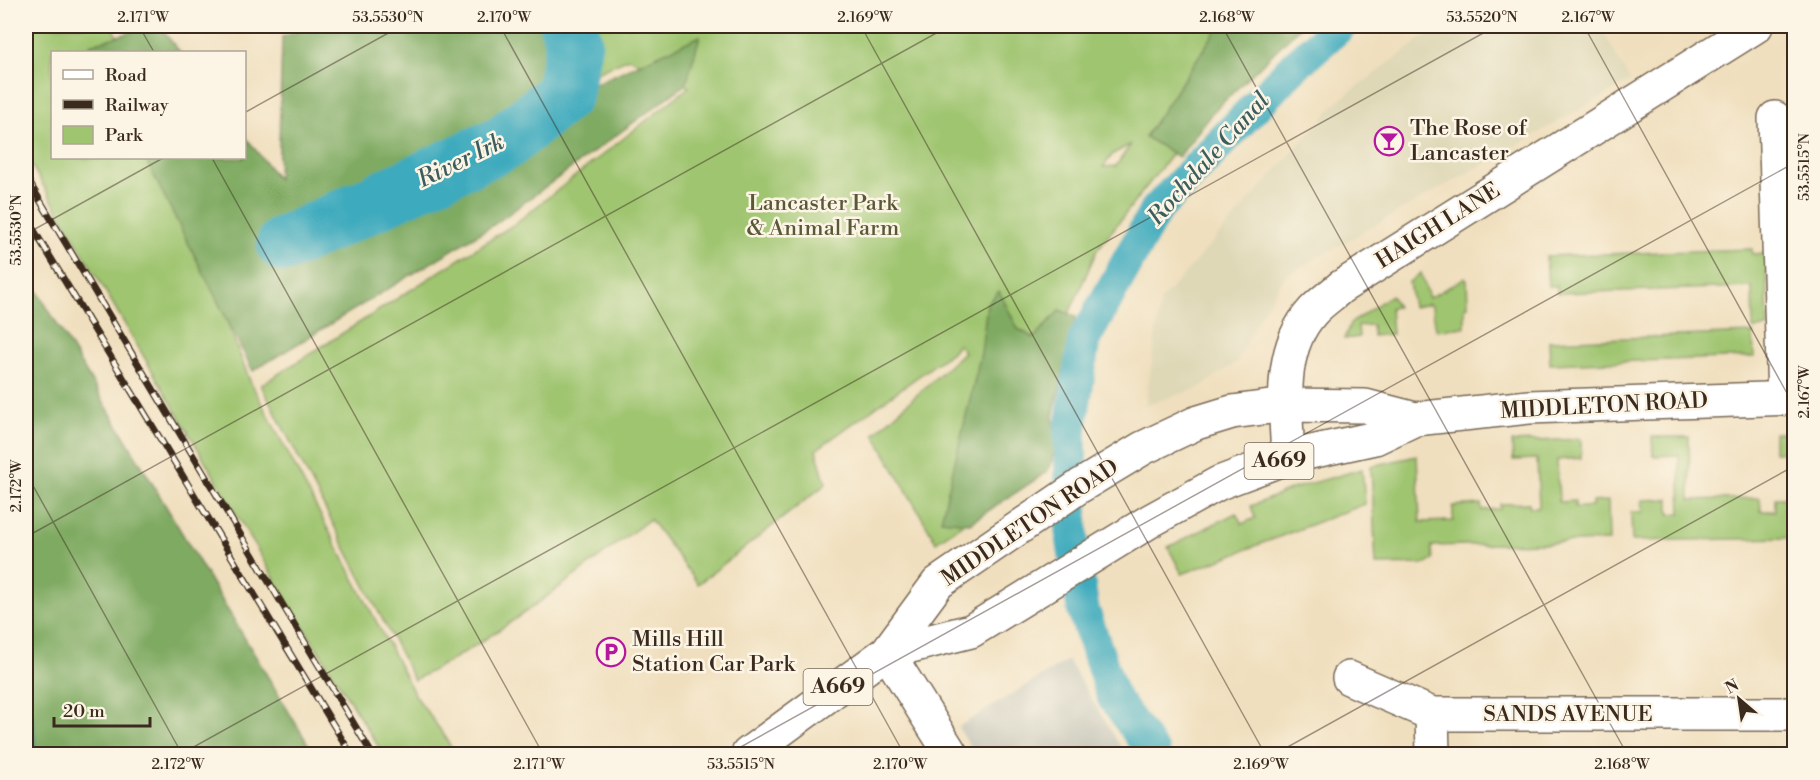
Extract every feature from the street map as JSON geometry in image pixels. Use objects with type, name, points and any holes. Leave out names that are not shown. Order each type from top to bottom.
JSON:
[{"type":"main road","name":"HAIGH LANE","points":[[1288,457],[1286,371],[1296,338],[1312,312],[1341,287],[1756,26]]},
{"type":"main road","points":[[1775,118],[1789,398]]},
{"type":"main road","name":"MIDDLETON ROAD","points":[[887,652],[938,583],[1009,533],[1143,448],[1196,423],[1232,412],[1286,405],[1365,406],[1415,418],[1529,407],[1789,398]]},
{"type":"main road","name":"MIDDLETON ROAD","points":[[887,652],[971,631],[1150,520],[1219,483],[1288,457],[1375,438],[1415,418]]},
{"type":"main road","points":[[887,652],[951,754]]},
{"type":"main road","name":"A669","points":[[747,754],[887,652]]},
{"type":"main road","name":"SANDS AVENUE","points":[[1349,678],[1432,714],[1794,714]]},
{"type":"main road","points":[[1432,714],[1433,754]]},
{"type":"shaded area","points":[[1438,26],[1600,26],[1630,81],[1285,276],[1256,322],[1237,362],[1197,389],[1145,405],[1161,300],[1338,101]]},
{"type":"shaded area","points":[[1068,660],[1125,754],[975,754],[958,727]]},
{"type":"green space","points":[[26,26],[113,26],[124,51],[51,51],[51,159],[164,159],[250,381],[415,695],[446,738],[454,754],[383,754],[288,602],[26,156]]},
{"type":"green space","points":[[150,26],[159,26],[179,51],[93,51],[90,45]]},
{"type":"green space","points":[[313,26],[413,26],[427,34],[436,26],[589,26],[590,86],[700,36],[686,84],[495,224],[253,371],[146,159],[246,159],[246,137],[278,179],[282,37]]},
{"type":"green space","name":"Lancaster Park & Animal Farm","points":[[575,26],[1299,26],[1200,118],[1097,250],[1043,373],[1020,486],[936,542],[874,434],[964,352],[958,344],[952,352],[816,450],[826,484],[698,584],[650,519],[506,625],[446,663],[414,680],[261,385],[513,225],[689,87],[629,58],[592,74]],"holes":[[[1131,144],[1116,166],[1103,167],[1113,154]]]},
{"type":"green space","points":[[1219,26],[1301,26],[1211,114],[1179,157],[1145,137]]},
{"type":"green space","points":[[1752,249],[1752,254],[1766,253],[1768,328],[1753,329],[1752,287],[1557,293],[1557,286],[1548,286],[1546,256]]},
{"type":"green space","points":[[26,272],[314,754],[26,754]]},
{"type":"green space","points":[[1421,273],[1429,298],[1465,278],[1467,280],[1468,306],[1465,307],[1465,327],[1436,330],[1432,307],[1429,304],[1413,307],[1409,282]]},
{"type":"green space","points":[[999,291],[1018,329],[1034,338],[1060,310],[1076,317],[1053,416],[1057,447],[1047,472],[970,523],[941,520],[981,353],[987,304]]},
{"type":"green space","points":[[1391,295],[1397,307],[1390,308],[1392,334],[1373,336],[1372,325],[1358,326],[1359,337],[1344,339],[1350,324]]},
{"type":"green space","points":[[1753,333],[1754,357],[1550,364],[1549,341]]},
{"type":"green space","points":[[1774,433],[1794,433],[1794,452],[1774,452]]},
{"type":"green space","points":[[1652,437],[1689,437],[1690,500],[1760,498],[1761,511],[1775,511],[1775,498],[1794,498],[1794,523],[1789,524],[1789,538],[1632,541],[1631,512],[1643,512],[1642,500],[1669,499],[1669,514],[1681,513],[1679,455],[1653,456]]},
{"type":"green space","points":[[1581,439],[1581,458],[1557,460],[1559,502],[1575,501],[1575,507],[1592,507],[1592,502],[1608,501],[1609,541],[1432,546],[1433,560],[1424,564],[1376,565],[1371,466],[1417,456],[1420,522],[1453,521],[1453,506],[1481,504],[1482,510],[1500,509],[1500,504],[1529,503],[1530,507],[1539,507],[1537,459],[1513,460],[1512,442]]},
{"type":"green space","points":[[1362,469],[1365,504],[1182,574],[1168,547],[1236,513],[1242,524],[1255,518],[1251,506],[1292,489]]},
{"type":"water","points":[[26,694],[34,725],[35,754],[26,752]]},
{"type":"waterway","name":"River Irk","points":[[285,244],[505,142],[564,94],[574,42],[568,26]]},
{"type":"waterway","name":"Rochdale Canal","points":[[1154,754],[1113,697],[1083,609],[1072,537],[1070,432],[1084,340],[1156,210],[1293,67],[1340,26]]},
{"type":"railway","points":[[26,177],[372,754]]},
{"type":"railway","points":[[26,217],[351,754]]},
{"type":"place","name":"The Rose of Lancaster","points":[[1389,141]]},
{"type":"place","name":"Mills Hill Station Car Park","points":[[611,652]]}]
